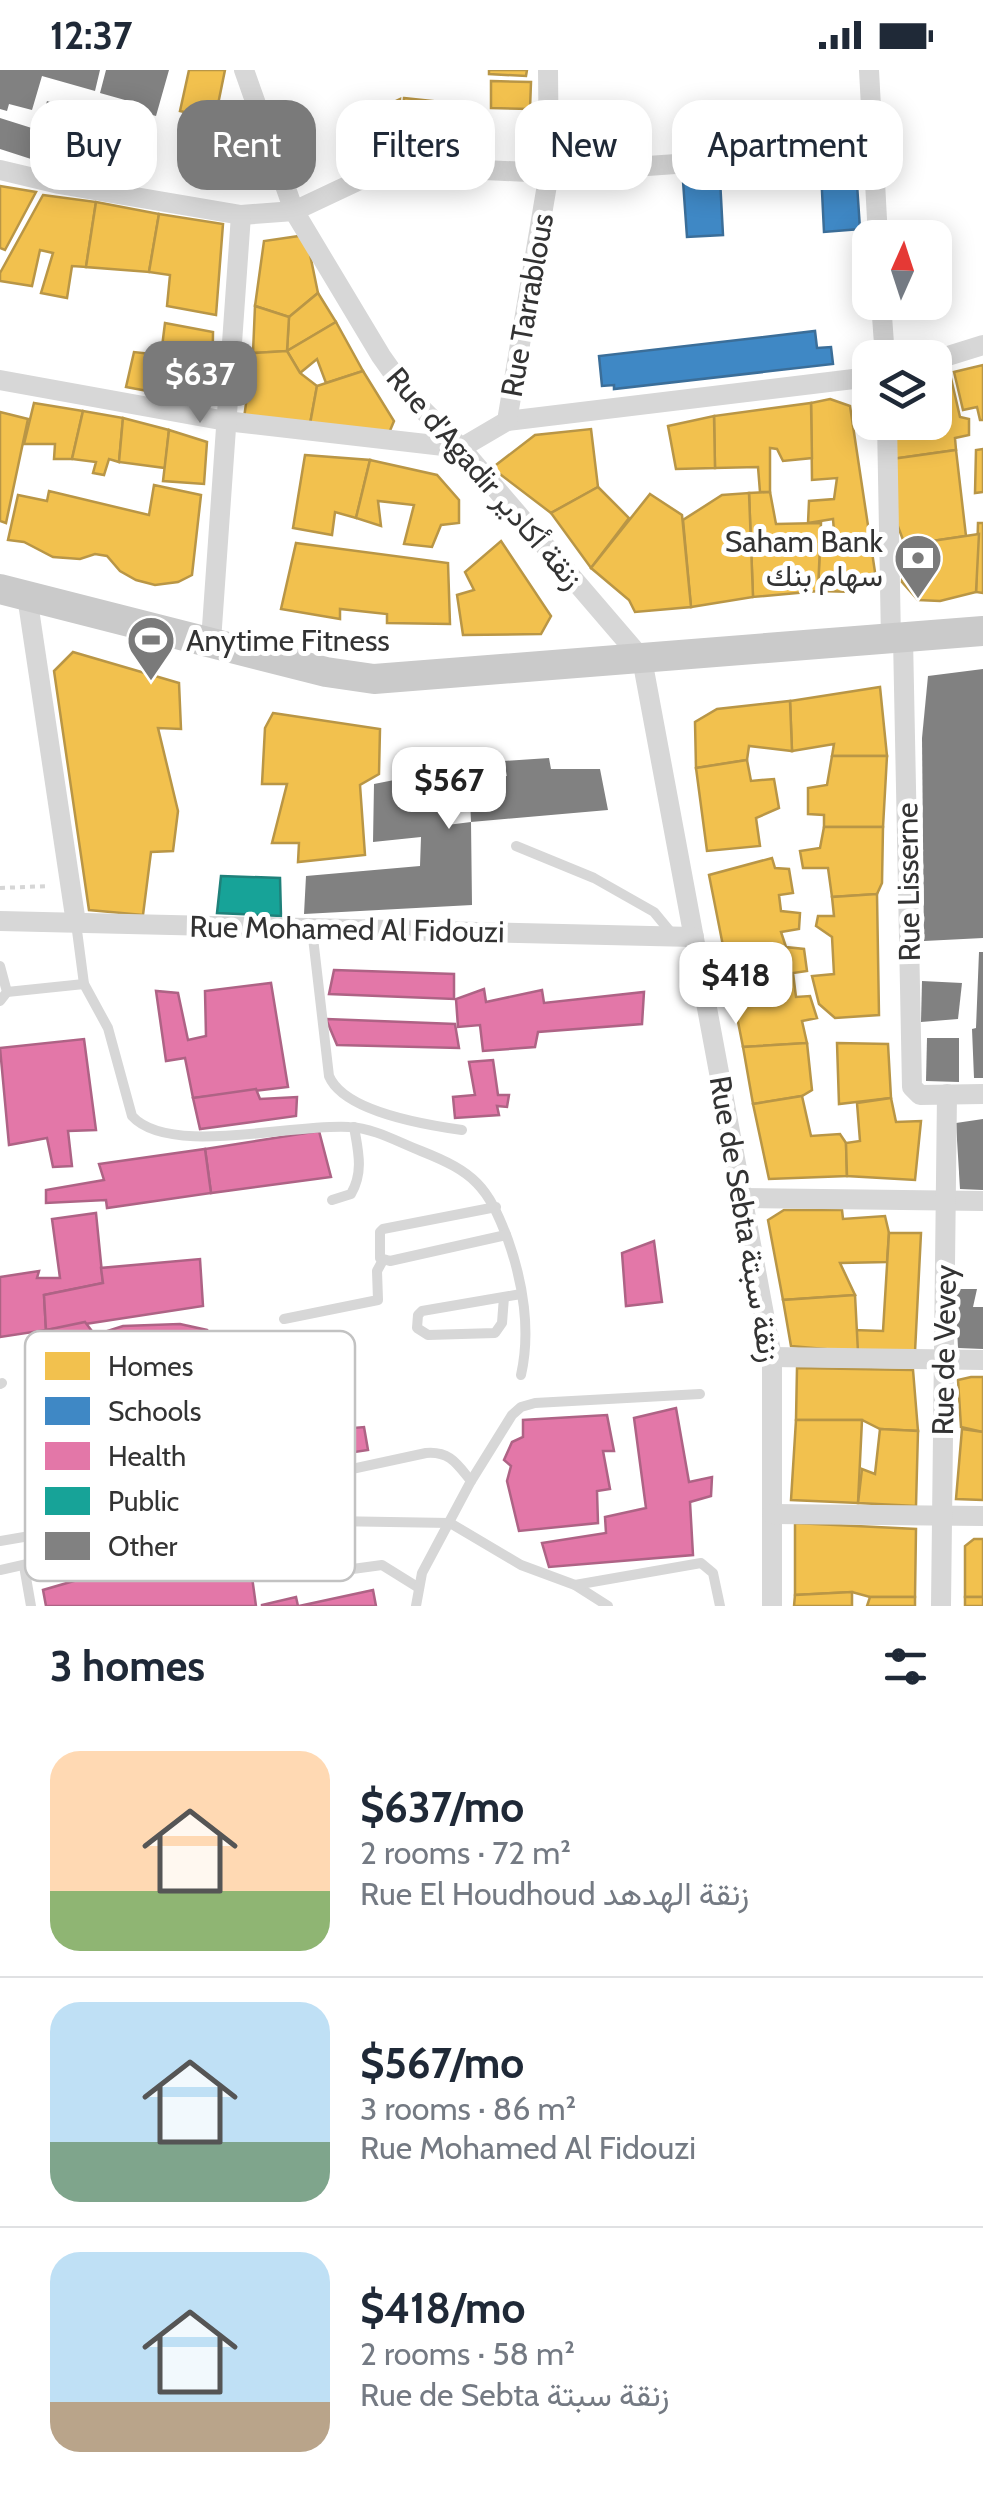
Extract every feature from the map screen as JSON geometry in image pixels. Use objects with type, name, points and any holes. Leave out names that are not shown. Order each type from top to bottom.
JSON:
[{"type":"main road","points":[[13,592],[326,672],[374,679],[983,631]]},
{"type":"street","name":"Rue d'Agadir زنقة أكادير","points":[[244,70],[294,211],[380,356],[410,396],[461,448],[642,659]]},
{"type":"street","name":"Rue Tarrablous","points":[[548,70],[548,100]]},
{"type":"street","points":[[869,70],[870,100]]},
{"type":"street","points":[[0,170],[59,184],[241,214],[294,211],[381,170],[400,166],[515,171]]},
{"type":"street","name":"Rue Tarrablous","points":[[507,421],[546,190]]},
{"type":"street","points":[[875,190],[877,220]]},
{"type":"street","points":[[210,642],[241,214]]},
{"type":"street","points":[[952,355],[983,345]]},
{"type":"street","points":[[0,380],[226,421],[461,448],[507,421],[852,379]]},
{"type":"street","points":[[887,440],[897,639]]},
{"type":"street","points":[[13,592],[76,923]]},
{"type":"street","name":"Rue Lisserne","points":[[897,639],[912,1086],[920,1095],[947,1094]]},
{"type":"street","name":"Rue de Sebta زنقة سبتة","points":[[642,659],[684,937],[743,1198],[772,1358],[772,1606]]},
{"type":"street","name":"Rue Mohamed Al Fidouzi","points":[[0,922],[684,937]]},
{"type":"street","points":[[947,1094],[983,1094]]},
{"type":"street","name":"Rue de Vevey","points":[[941,1606],[947,1094]]},
{"type":"street","points":[[743,1198],[983,1201]]},
{"type":"street","points":[[772,1358],[983,1360]]},
{"type":"street","points":[[772,1514],[983,1516]]},
{"type":"lane","points":[[516,846],[594,878],[654,912],[684,937]]},
{"type":"lane","points":[[76,923],[84,984],[108,1028],[132,1116],[140,1124],[153,1130],[206,1138],[312,1126],[354,1127],[460,1166],[481,1184],[496,1207],[516,1264],[526,1319],[521,1376]]},
{"type":"lane","points":[[312,928],[332,1086],[357,1102],[416,1124],[462,1130]]},
{"type":"lane","points":[[0,966],[4,996],[84,984]]},
{"type":"lane","points":[[332,1200],[352,1194],[356,1186],[360,1160],[354,1127]]},
{"type":"lane","points":[[383,1260],[379,1252],[383,1229],[496,1207]]},
{"type":"lane","points":[[284,1319],[378,1300],[377,1270],[383,1260],[506,1235]]},
{"type":"lane","points":[[504,1298],[502,1324],[495,1333],[428,1336],[417,1328],[422,1311],[522,1294]]},
{"type":"lane","points":[[416,1606],[422,1573],[512,1414],[535,1403],[700,1394]]},
{"type":"lane","points":[[355,1468],[443,1453],[452,1457],[471,1481]]},
{"type":"lane","points":[[355,1521],[450,1523],[521,1564],[576,1585],[608,1606]]},
{"type":"lane","points":[[0,1541],[25,1537]]},
{"type":"lane","points":[[576,1585],[701,1563],[713,1573],[720,1606]]},
{"type":"lane","points":[[355,1569],[382,1565],[419,1588]]},
{"type":"lane","points":[[0,1570],[24,1566],[25,1572]]},
{"type":"lane","points":[[27,1581],[31,1606]]},
{"type":"path","points":[[0,888],[70,885]]},
{"type":"building: Homes","points":[[189,70],[225,70],[219,100],[182,100]]},
{"type":"building: Homes","points":[[489,70],[527,70],[526,76],[489,74]]},
{"type":"building: Homes","points":[[491,81],[531,82],[530,100],[515,100],[515,109],[495,108],[495,100],[491,100]]},
{"type":"building: Homes","points":[[0,186],[36,192],[5,250],[0,248]]},
{"type":"building: Homes","points":[[43,195],[96,202],[86,267],[72,266],[67,298],[41,293],[53,253],[40,250],[32,286],[0,281],[0,273]]},
{"type":"building: Homes","points":[[96,202],[159,214],[149,272],[86,267]]},
{"type":"building: Homes","points":[[159,214],[223,224],[216,315],[167,306],[170,275],[149,272]]},
{"type":"building: Homes","points":[[306,235],[318,293],[289,317],[255,306],[264,241]]},
{"type":"building: Homes","points":[[318,293],[336,322],[287,351],[289,317]]},
{"type":"building: Homes","points":[[255,306],[289,317],[287,351],[253,353]]},
{"type":"building: Homes","points":[[336,322],[363,371],[326,383],[317,359],[300,373],[287,351]]},
{"type":"building: Homes","points":[[165,323],[213,332],[212,403],[126,387],[134,352],[161,355]]},
{"type":"building: Homes","points":[[287,351],[300,373],[317,386],[310,424],[244,418],[253,353]]},
{"type":"building: Homes","points":[[983,365],[980,420],[977,407],[963,410],[954,372]]},
{"type":"building: Homes","points":[[363,371],[394,421],[389,433],[310,424],[317,386]]},
{"type":"building: Homes","points":[[952,383],[960,417],[969,419],[969,435],[955,438],[956,450],[892,459],[893,440],[952,440]]},
{"type":"building: Homes","points":[[830,399],[850,406],[852,440],[855,440],[875,572],[856,592],[818,591],[820,542],[835,544],[833,519],[808,523],[809,501],[834,499],[837,478],[812,480],[811,403]]},
{"type":"building: Homes","points":[[34,403],[83,411],[72,459],[54,459],[55,444],[24,444]]},
{"type":"building: Homes","points":[[811,403],[812,458],[783,461],[777,449],[770,448],[770,492],[760,492],[758,467],[715,468],[714,416]]},
{"type":"building: Homes","points":[[83,411],[123,418],[119,462],[109,459],[104,475],[93,473],[96,462],[72,459]]},
{"type":"building: Homes","points":[[0,412],[28,419],[6,523],[0,521]]},
{"type":"building: Homes","points":[[714,416],[715,468],[676,469],[668,426]]},
{"type":"building: Homes","points":[[123,418],[169,430],[165,468],[119,462]]},
{"type":"building: Homes","points":[[591,429],[598,487],[551,513],[492,468],[535,435]]},
{"type":"building: Homes","points":[[169,430],[207,442],[204,484],[163,481]]},
{"type":"building: Homes","points":[[983,449],[983,492],[975,493],[976,450]]},
{"type":"building: Homes","points":[[956,450],[966,536],[905,545],[897,524],[892,459]]},
{"type":"building: Homes","points":[[305,455],[370,460],[356,518],[335,512],[332,535],[293,528]]},
{"type":"building: Homes","points":[[370,460],[437,475],[459,500],[459,523],[441,525],[432,547],[404,544],[414,505],[378,501],[381,526],[356,518]]},
{"type":"building: Homes","points":[[154,485],[201,495],[192,575],[178,582],[155,585],[120,571],[107,556],[53,557],[24,542],[8,540],[18,495],[47,501],[49,491],[149,515]]},
{"type":"building: Homes","points":[[598,487],[629,518],[591,568],[551,513]]},
{"type":"building: Homes","points":[[770,492],[776,524],[821,523],[818,591],[753,597],[749,493]]},
{"type":"building: Homes","points":[[749,493],[753,597],[691,607],[683,520],[722,495]]},
{"type":"building: Homes","points":[[650,494],[682,515],[691,607],[635,612],[629,600],[591,568]]},
{"type":"building: Homes","points":[[978,523],[983,523],[983,593],[976,592]]},
{"type":"building: Homes","points":[[979,534],[976,592],[940,601],[918,600],[902,582],[905,545]]},
{"type":"building: Homes","points":[[501,541],[551,616],[541,634],[463,635],[457,595],[474,590],[465,572]]},
{"type":"building: Homes","points":[[296,543],[448,563],[450,624],[387,623],[387,614],[340,609],[340,619],[281,609]]},
{"type":"building: Homes","points":[[73,652],[179,683],[181,729],[158,728],[178,811],[173,851],[151,852],[143,915],[89,910],[54,671]]},
{"type":"building: Homes","points":[[880,687],[887,756],[832,756],[834,744],[792,751],[790,701]]},
{"type":"building: Homes","points":[[790,701],[792,751],[749,746],[747,760],[696,768],[695,722],[717,709]]},
{"type":"building: Homes","points":[[273,713],[380,729],[379,774],[360,785],[365,855],[298,862],[299,843],[272,843],[287,784],[262,784],[265,728]]},
{"type":"building: Homes","points":[[832,756],[887,756],[883,827],[824,827],[824,815],[808,814],[808,788],[827,785]]},
{"type":"building: Homes","points":[[747,760],[751,781],[774,779],[779,808],[756,818],[760,846],[707,851],[696,768]]},
{"type":"building: Homes","points":[[824,827],[883,827],[882,883],[877,894],[832,897],[828,868],[803,868],[800,851],[820,848]]},
{"type":"building: Homes","points":[[772,858],[775,868],[789,869],[793,893],[779,895],[781,911],[800,913],[799,929],[781,932],[786,947],[804,949],[807,971],[793,973],[796,997],[810,996],[817,1018],[802,1021],[807,1043],[743,1047],[709,875]]},
{"type":"building: Homes","points":[[877,894],[879,1015],[835,1018],[819,1004],[812,976],[834,974],[832,937],[816,926],[818,916],[834,916],[832,897]]},
{"type":"building: Homes","points":[[807,1043],[812,1090],[802,1096],[753,1104],[743,1047]]},
{"type":"building: Homes","points":[[837,1043],[888,1044],[891,1098],[839,1104]]},
{"type":"building: Homes","points":[[802,1096],[811,1136],[840,1134],[846,1143],[847,1176],[769,1179],[753,1104]]},
{"type":"building: Homes","points":[[891,1098],[896,1122],[921,1121],[915,1180],[847,1176],[846,1143],[860,1141],[857,1103]]},
{"type":"building: Homes","points":[[784,1210],[842,1210],[843,1219],[885,1216],[889,1233],[887,1262],[840,1263],[855,1295],[783,1300],[768,1220]]},
{"type":"building: Homes","points":[[889,1233],[921,1233],[915,1352],[858,1352],[854,1330],[883,1331]]},
{"type":"building: Homes","points":[[855,1295],[858,1352],[791,1346],[783,1300]]},
{"type":"building: Homes","points":[[797,1368],[913,1370],[918,1431],[880,1429],[862,1420],[796,1420]]},
{"type":"building: Homes","points":[[983,1377],[983,1432],[961,1427],[958,1380]]},
{"type":"building: Homes","points":[[796,1420],[862,1420],[858,1503],[791,1500]]},
{"type":"building: Homes","points":[[880,1429],[918,1431],[916,1506],[858,1503],[862,1469],[875,1474]]},
{"type":"building: Homes","points":[[962,1429],[983,1432],[983,1500],[956,1499]]},
{"type":"building: Homes","points":[[795,1523],[916,1529],[915,1597],[870,1597],[852,1592],[795,1595]]},
{"type":"building: Homes","points":[[974,1539],[983,1539],[983,1597],[965,1597],[965,1546]]},
{"type":"building: Homes","points":[[852,1592],[852,1606],[794,1606],[795,1595]]},
{"type":"building: Homes","points":[[870,1597],[915,1597],[915,1606],[867,1606]]},
{"type":"building: Homes","points":[[965,1597],[983,1597],[983,1606],[965,1606]]},
{"type":"building: Schools","points":[[684,190],[721,190],[723,235],[687,237]]},
{"type":"building: Schools","points":[[822,190],[857,190],[859,220],[852,220],[852,230],[824,232]]},
{"type":"building: Schools","points":[[815,331],[817,348],[831,347],[833,364],[614,389],[614,385],[602,386],[599,356]]},
{"type":"building: Health","points":[[334,970],[454,974],[454,999],[329,994]]},
{"type":"building: Health","points":[[271,983],[288,1087],[193,1098],[185,1058],[166,1061],[156,991],[178,993],[188,1040],[206,1036],[205,991]]},
{"type":"building: Health","points":[[484,989],[486,1002],[542,990],[544,1003],[644,992],[642,1024],[538,1032],[535,1047],[483,1051],[480,1025],[458,1027],[456,999]]},
{"type":"building: Health","points":[[326,1019],[455,1024],[459,1048],[337,1045]]},
{"type":"building: Health","points":[[84,1039],[96,1130],[68,1131],[72,1166],[53,1167],[47,1138],[9,1145],[0,1048]]},
{"type":"building: Health","points":[[493,1060],[498,1095],[509,1095],[507,1107],[497,1106],[499,1115],[455,1118],[453,1097],[475,1095],[469,1062]]},
{"type":"building: Health","points":[[256,1089],[260,1099],[297,1097],[296,1116],[200,1129],[193,1098]]},
{"type":"building: Health","points":[[319,1131],[331,1177],[211,1193],[205,1149]]},
{"type":"building: Health","points":[[205,1149],[211,1193],[107,1208],[106,1200],[46,1203],[46,1190],[104,1180],[99,1164]]},
{"type":"building: Health","points":[[96,1213],[103,1283],[44,1295],[46,1330],[0,1337],[0,1277],[39,1271],[37,1278],[60,1278],[52,1219]]},
{"type":"building: Health","points":[[654,1241],[662,1302],[626,1306],[622,1253]]},
{"type":"building: Health","points":[[200,1259],[203,1306],[46,1330],[44,1295],[103,1283],[101,1268]]},
{"type":"building: Health","points":[[85,1322],[92,1331],[46,1331]]},
{"type":"building: Health","points":[[180,1324],[207,1330],[107,1331],[123,1326]]},
{"type":"building: Health","points":[[676,1408],[689,1482],[712,1477],[711,1496],[690,1502],[693,1555],[549,1567],[542,1543],[606,1533],[605,1517],[646,1508],[634,1418]]},
{"type":"building: Health","points":[[607,1415],[614,1451],[603,1451],[610,1489],[597,1491],[598,1523],[519,1531],[507,1481],[511,1466],[504,1460],[512,1442],[523,1437],[523,1420]]},
{"type":"building: Health","points":[[364,1427],[368,1450],[355,1452],[355,1428]]},
{"type":"building: Health","points":[[74,1581],[253,1581],[256,1606],[46,1606],[43,1590]]},
{"type":"building: Health","points":[[373,1590],[376,1606],[299,1606]]},
{"type":"building: Health","points":[[296,1597],[298,1606],[262,1606],[262,1605]]},
{"type":"building: Public","points":[[221,876],[280,878],[281,916],[217,913]]},
{"type":"building: Other","points":[[0,70],[100,70],[95,91],[42,76],[35,100],[30,100],[30,109],[9,104],[7,111],[0,109]]},
{"type":"building: Other","points":[[106,70],[169,70],[157,112],[157,100],[125,100],[100,93]]},
{"type":"building: Other","points":[[0,118],[30,127],[30,159],[0,149]]},
{"type":"building: Other","points":[[983,669],[983,938],[924,941],[922,738],[928,676]]},
{"type":"building: Other","points":[[549,758],[551,769],[600,769],[608,810],[471,822],[472,905],[304,914],[306,876],[420,866],[421,837],[373,842],[374,784],[465,766],[468,779],[507,776],[504,761]],"holes":[[[470,799],[471,822],[447,825],[445,801]]]},
{"type":"building: Other","points":[[979,952],[983,952],[983,1078],[974,1078],[972,1029],[976,1028]]},
{"type":"building: Other","points":[[922,981],[962,983],[958,1019],[921,1022]]},
{"type":"building: Other","points":[[927,1038],[959,1038],[959,1082],[926,1081]]},
{"type":"building: Other","points":[[983,1119],[983,1190],[960,1189],[956,1123]]},
{"type":"building: Other","points":[[955,1289],[977,1289],[973,1307],[983,1307],[983,1349],[958,1348]]},
{"type":"place","name":"Saham Bank سهام بنك","points":[[918,600]]},
{"type":"place","name":"Anytime Fitness","points":[[151,682]]}]
